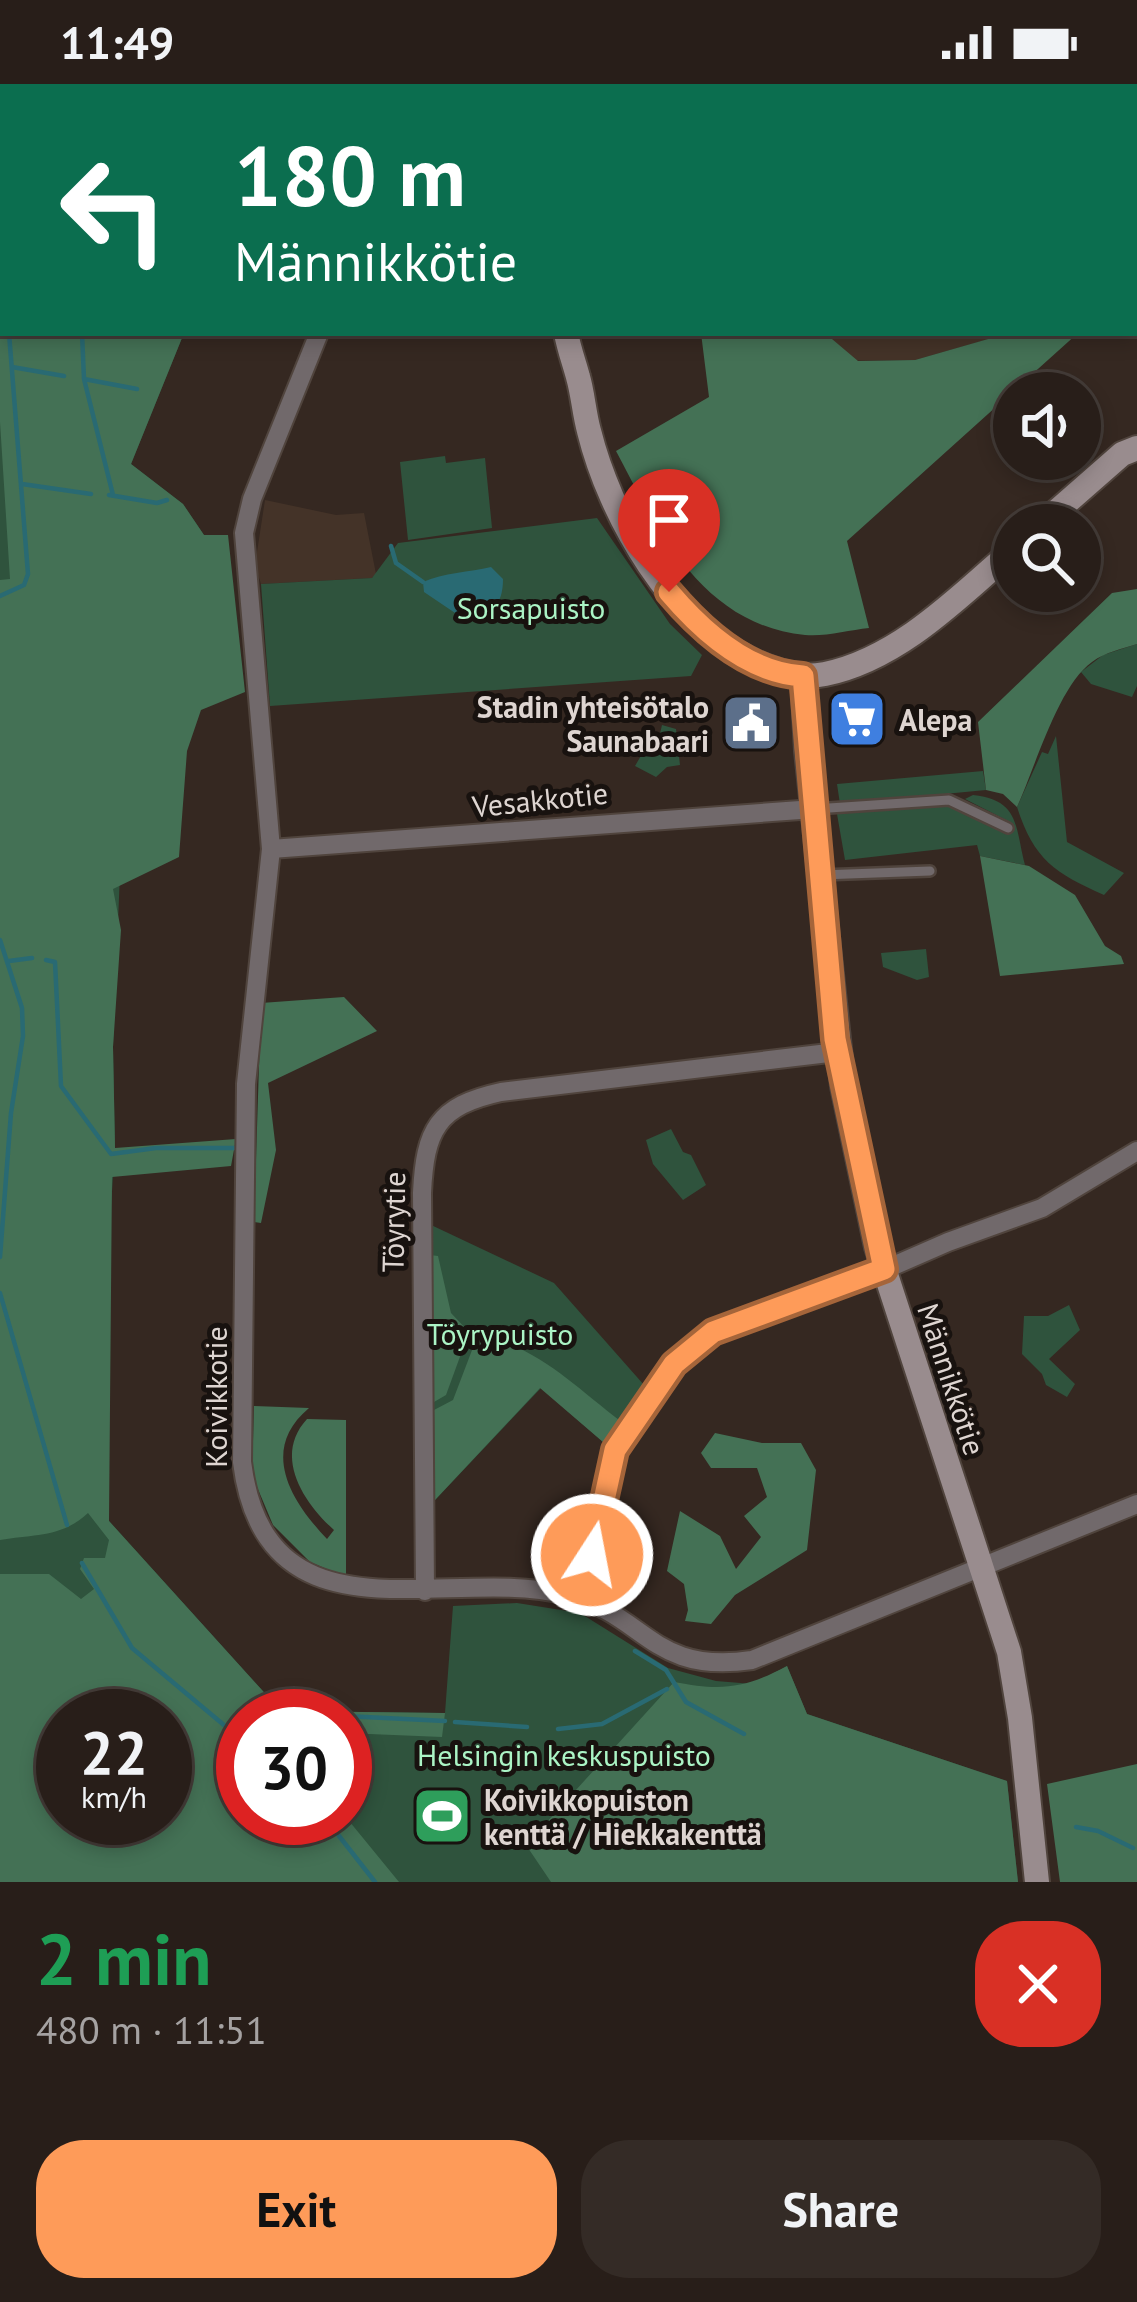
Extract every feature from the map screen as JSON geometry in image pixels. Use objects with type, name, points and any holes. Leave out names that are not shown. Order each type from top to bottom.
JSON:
[{"type":"street","name":"Koivikkotie","points":[[319,336],[252,499],[244,533],[271,849],[246,1084],[244,1480],[264,1536],[306,1570],[350,1588],[518,1587],[584,1599],[668,1652],[714,1664],[752,1660],[1137,1504]]},
{"type":"street","points":[[567,336],[589,434],[622,534],[693,620],[748,658],[789,675],[826,674],[892,646],[993,567]]},
{"type":"street","points":[[577,372],[578,336]]},
{"type":"street","points":[[1066,504],[1121,454],[1137,448]]},
{"type":"street","points":[[1109,468],[1137,463]]},
{"type":"street","name":"Männikkötie","points":[[803,676],[837,1052],[884,1269],[1009,1652],[1037,1882]]},
{"type":"street","name":"Vesakkotie","points":[[271,849],[814,809]]},
{"type":"street","name":"Töyrytie","points":[[425,1591],[422,1193],[424,1150],[437,1126],[469,1099],[501,1093],[837,1052]]},
{"type":"street","points":[[584,1599],[615,1450],[674,1364],[713,1332],[1042,1208],[1137,1151]]},
{"type":"lane","points":[[1035,84],[1048,84]]},
{"type":"lane","points":[[814,809],[949,800],[1008,828]]},
{"type":"lane","points":[[821,875],[930,871]]},
{"type":"shaded area","points":[[792,336],[1000,336],[915,360],[810,361]]},
{"type":"shaded area","points":[[265,500],[336,515],[364,513],[376,574],[372,578],[261,584],[255,565]]},
{"type":"green space","name":"Helsingin keskuspuisto","points":[[0,336],[183,336],[131,464],[183,504],[204,535],[228,535],[119,712],[121,848],[109,1235],[109,1521],[261,1689],[216,1689],[216,1845],[372,1845],[372,1712],[445,1713],[453,1606],[517,1603],[580,1613],[668,1668],[716,1681],[753,1684],[787,1666],[807,1714],[1007,1781],[1018,1882],[0,1882]]},
{"type":"green space","points":[[0,336],[183,336],[131,464],[183,504],[204,535],[228,535],[245,692],[201,710],[187,751],[179,857],[113,889],[121,930],[113,1047],[115,1148],[236,1139],[231,1166],[112,1177],[109,1521],[261,1689],[216,1689],[216,1845],[369,1845],[399,1882],[0,1882],[0,1574],[49,1574],[81,1599],[94,1589],[80,1569],[84,1558],[105,1558],[109,1540],[88,1513],[57,1531],[0,1540],[0,580],[10,579]]},
{"type":"green space","points":[[701,336],[832,336],[858,361],[915,360],[999,336],[1075,336],[1035,372],[993,372],[993,410],[847,541],[869,628],[805,635],[769,628],[738,613],[711,593],[667,542],[616,451],[709,397]]},
{"type":"green space","points":[[445,456],[446,463],[485,458],[492,528],[408,540],[400,462]]},
{"type":"green space","name":"Sorsapuisto","points":[[597,518],[670,624],[702,655],[691,676],[270,706],[261,584],[372,578],[398,543]]},
{"type":"green space","points":[[1137,589],[1137,644],[1092,662],[1068,689],[1017,807],[1003,794],[986,790],[978,722],[1092,612],[1101,612],[1101,604],[1112,593]]},
{"type":"green space","points":[[1137,644],[1137,686],[1132,697],[1091,684],[1081,672],[1103,655]]},
{"type":"green space","points":[[662,725],[676,729],[680,765],[667,767],[656,777],[635,766],[646,747],[658,742]]},
{"type":"green space","points":[[1056,736],[1067,842],[1124,873],[1104,895],[1048,863],[1031,840],[1017,807],[1042,752],[1048,754]]},
{"type":"green space","points":[[983,771],[986,790],[840,804],[837,784]]},
{"type":"green space","points":[[973,795],[1007,809],[1017,827],[1025,865],[980,856],[977,845],[845,860],[837,814],[947,805],[1005,833],[1010,822],[965,799]]},
{"type":"green space","points":[[980,856],[1029,866],[1075,895],[1105,946],[1121,956],[1124,964],[1000,976]]},
{"type":"green space","points":[[926,949],[929,977],[917,980],[883,967],[881,953]]},
{"type":"green space","points":[[344,997],[377,1031],[268,1083],[276,1150],[261,1223],[254,1222],[261,1003]]},
{"type":"green space","points":[[671,1129],[706,1185],[683,1200],[653,1164],[646,1140]]},
{"type":"green space","name":"Töyrypuisto","points":[[429,1224],[554,1283],[644,1385],[610,1448],[541,1388],[435,1500]]},
{"type":"green space","points":[[430,1255],[438,1256],[451,1313],[469,1332],[446,1395],[434,1402]]},
{"type":"green space","points":[[1069,1305],[1080,1330],[1049,1359],[1075,1384],[1067,1397],[1046,1385],[1022,1354],[1024,1316],[1048,1316]]},
{"type":"green space","points":[[489,1335],[545,1363],[623,1423],[610,1448],[540,1388],[435,1500],[434,1410],[453,1400],[477,1337]]},
{"type":"green space","points":[[254,1406],[309,1408],[294,1424],[283,1458],[292,1492],[327,1539],[334,1530],[312,1506],[296,1478],[293,1448],[307,1419],[346,1420],[346,1577],[310,1562],[273,1525],[252,1475]]},
{"type":"green space","points":[[715,1433],[762,1443],[801,1443],[816,1470],[807,1550],[735,1595],[711,1624],[685,1621],[684,1584],[667,1571],[680,1511],[720,1536],[736,1569],[761,1537],[744,1516],[767,1497],[757,1468],[711,1468],[701,1453]]},
{"type":"green space","points":[[787,1666],[807,1714],[1007,1781],[1018,1882],[551,1882],[526,1845],[674,1682],[732,1686]]},
{"type":"green space","points":[[372,1712],[445,1713],[442,1737],[372,1734]]},
{"type":"green space","points":[[1137,1764],[1137,1882],[1060,1882],[1047,1784]]},
{"type":"water","points":[[491,567],[503,579],[502,593],[494,609],[477,620],[461,617],[424,592],[423,582],[431,579]]},
{"type":"waterway","points":[[0,596],[24,585],[28,574],[9,336]]},
{"type":"waterway","points":[[82,336],[84,379],[113,495]]},
{"type":"waterway","points":[[12,367],[64,376]]},
{"type":"waterway","points":[[84,379],[137,389]]},
{"type":"waterway","points":[[22,484],[91,494]]},
{"type":"waterway","points":[[109,495],[157,503],[167,500]]},
{"type":"waterway","points":[[391,546],[396,563],[423,582]]},
{"type":"waterway","points":[[0,940],[22,1008],[23,1036],[11,1113],[0,1257]]},
{"type":"waterway","points":[[9,961],[32,958]]},
{"type":"waterway","points":[[46,960],[55,962],[61,1086],[111,1154],[156,1148],[237,1148]]},
{"type":"waterway","points":[[0,1293],[67,1525]]},
{"type":"waterway","points":[[82,1563],[132,1648],[216,1718]]},
{"type":"waterway","points":[[635,1651],[666,1670],[686,1702],[744,1734]]},
{"type":"waterway","points":[[558,1729],[602,1724],[667,1689]]},
{"type":"waterway","points":[[372,1717],[445,1721]]},
{"type":"waterway","points":[[455,1722],[527,1727]]},
{"type":"waterway","points":[[1076,1827],[1098,1831],[1133,1848]]},
{"type":"waterway","points":[[346,1845],[375,1882]]},
{"type":"place","name":"Alepa","points":[[857,719]]},
{"type":"place","name":"Stadin yhteisötalo Saunabaari","points":[[751,723]]},
{"type":"place","name":"Koivikkopuiston kenttä / Hiekkakenttä","points":[[442,1816]]},
{"type":"route","points":[[592,1555],[615,1450],[674,1364],[713,1332],[884,1269],[835,1039],[803,676],[777,671],[719,642],[669,592]]}]
